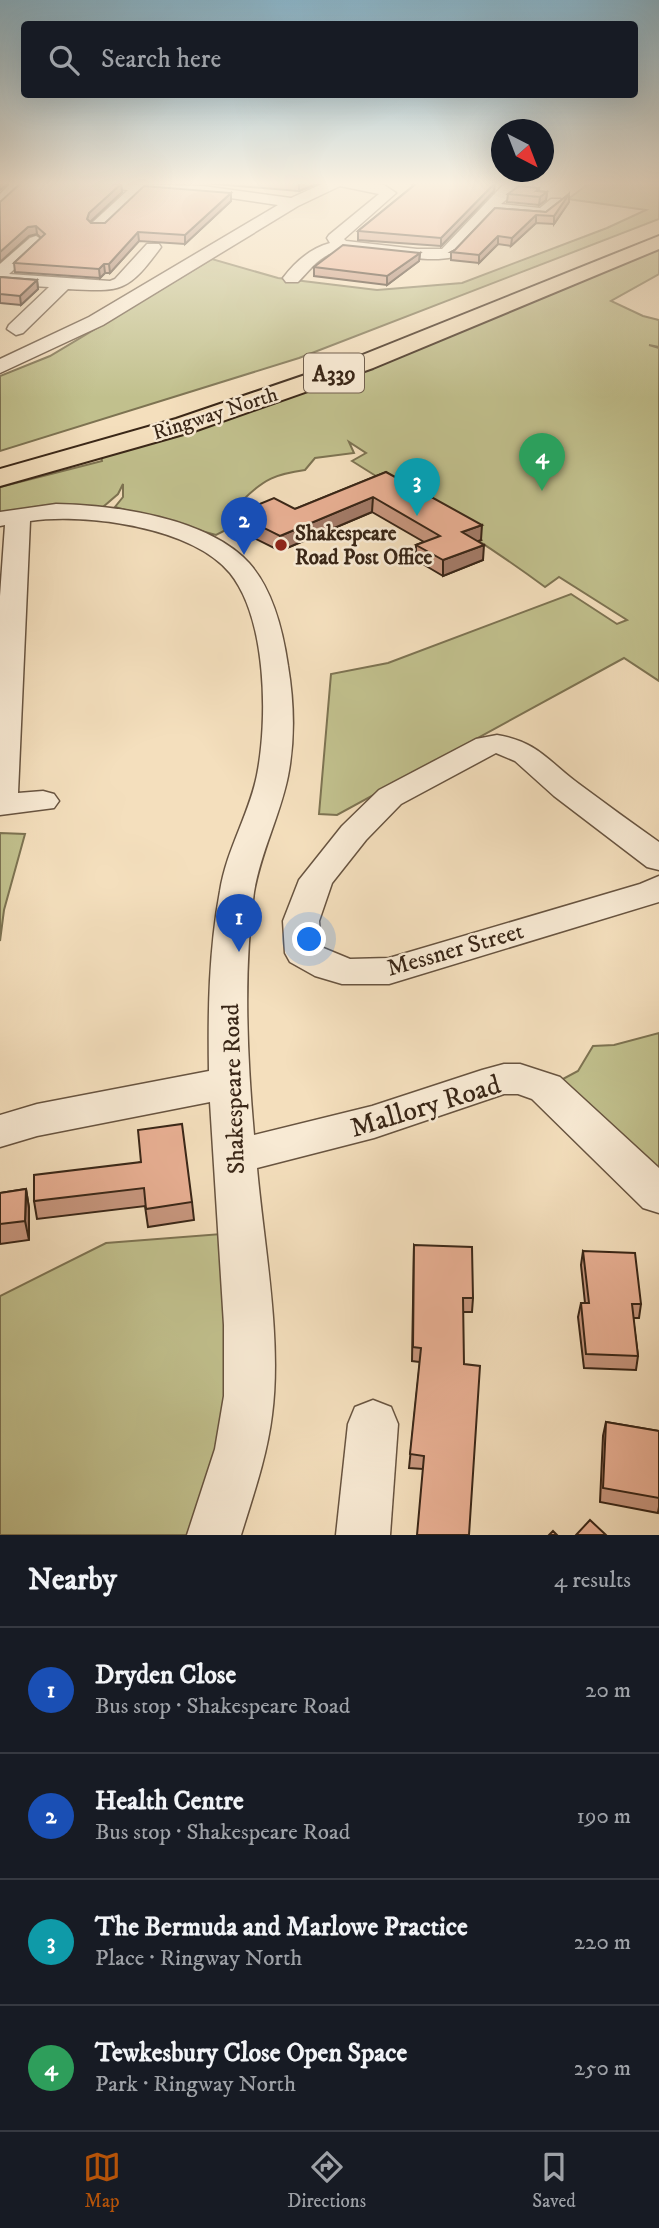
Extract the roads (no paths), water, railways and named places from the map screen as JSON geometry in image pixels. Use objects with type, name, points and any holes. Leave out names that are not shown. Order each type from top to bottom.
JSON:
[{"type":"highway","name":"Ringway North","points":[[0,461],[181,406],[346,349],[588,255]]},
{"type":"highway","name":"Ringway North","points":[[0,478],[185,425],[364,363],[628,255]]},
{"type":"street","points":[[0,274],[21,255]]},
{"type":"street","points":[[0,279],[96,286],[121,283],[146,255]]},
{"type":"street","points":[[0,367],[96,321],[207,255]]},
{"type":"street","points":[[272,269],[295,276],[319,255]]},
{"type":"street","points":[[405,255],[442,255]]},
{"type":"street","points":[[16,329],[64,283]]},
{"type":"street","name":"Shakespeare Road","points":[[9,517],[54,511],[106,514],[193,538],[234,562],[252,588],[264,619],[276,674],[278,747],[267,799],[249,840],[233,923],[229,1083],[247,1322],[249,1398],[238,1462],[214,1535]]},
{"type":"street","points":[[9,517],[1,805],[43,801]]},
{"type":"street","name":"Messner Street","points":[[496,744],[526,754],[565,789],[657,885],[426,961],[359,974],[336,970],[314,961],[303,953],[300,940],[301,921],[316,880],[354,834],[390,797],[474,752],[496,744]]},
{"type":"street","name":"Mallory Road","points":[[235,1157],[374,1122],[482,1085],[504,1079],[520,1079],[546,1088],[659,1195]]},
{"type":"street","points":[[0,1131],[37,1119],[229,1083]]},
{"type":"street","points":[[363,1535],[373,1424]]},
{"type":"place","name":"Tewkesbury Close Open Space","points":[[542,491]]},
{"type":"place","name":"The Bermuda and Marlowe Practice","points":[[417,516]]},
{"type":"place","name":"Shakespeare Road Post Office","points":[[281,545]]},
{"type":"place","name":"Health Centre","points":[[244,555]]},
{"type":"place","name":"Dryden Close","points":[[239,952]]}]
